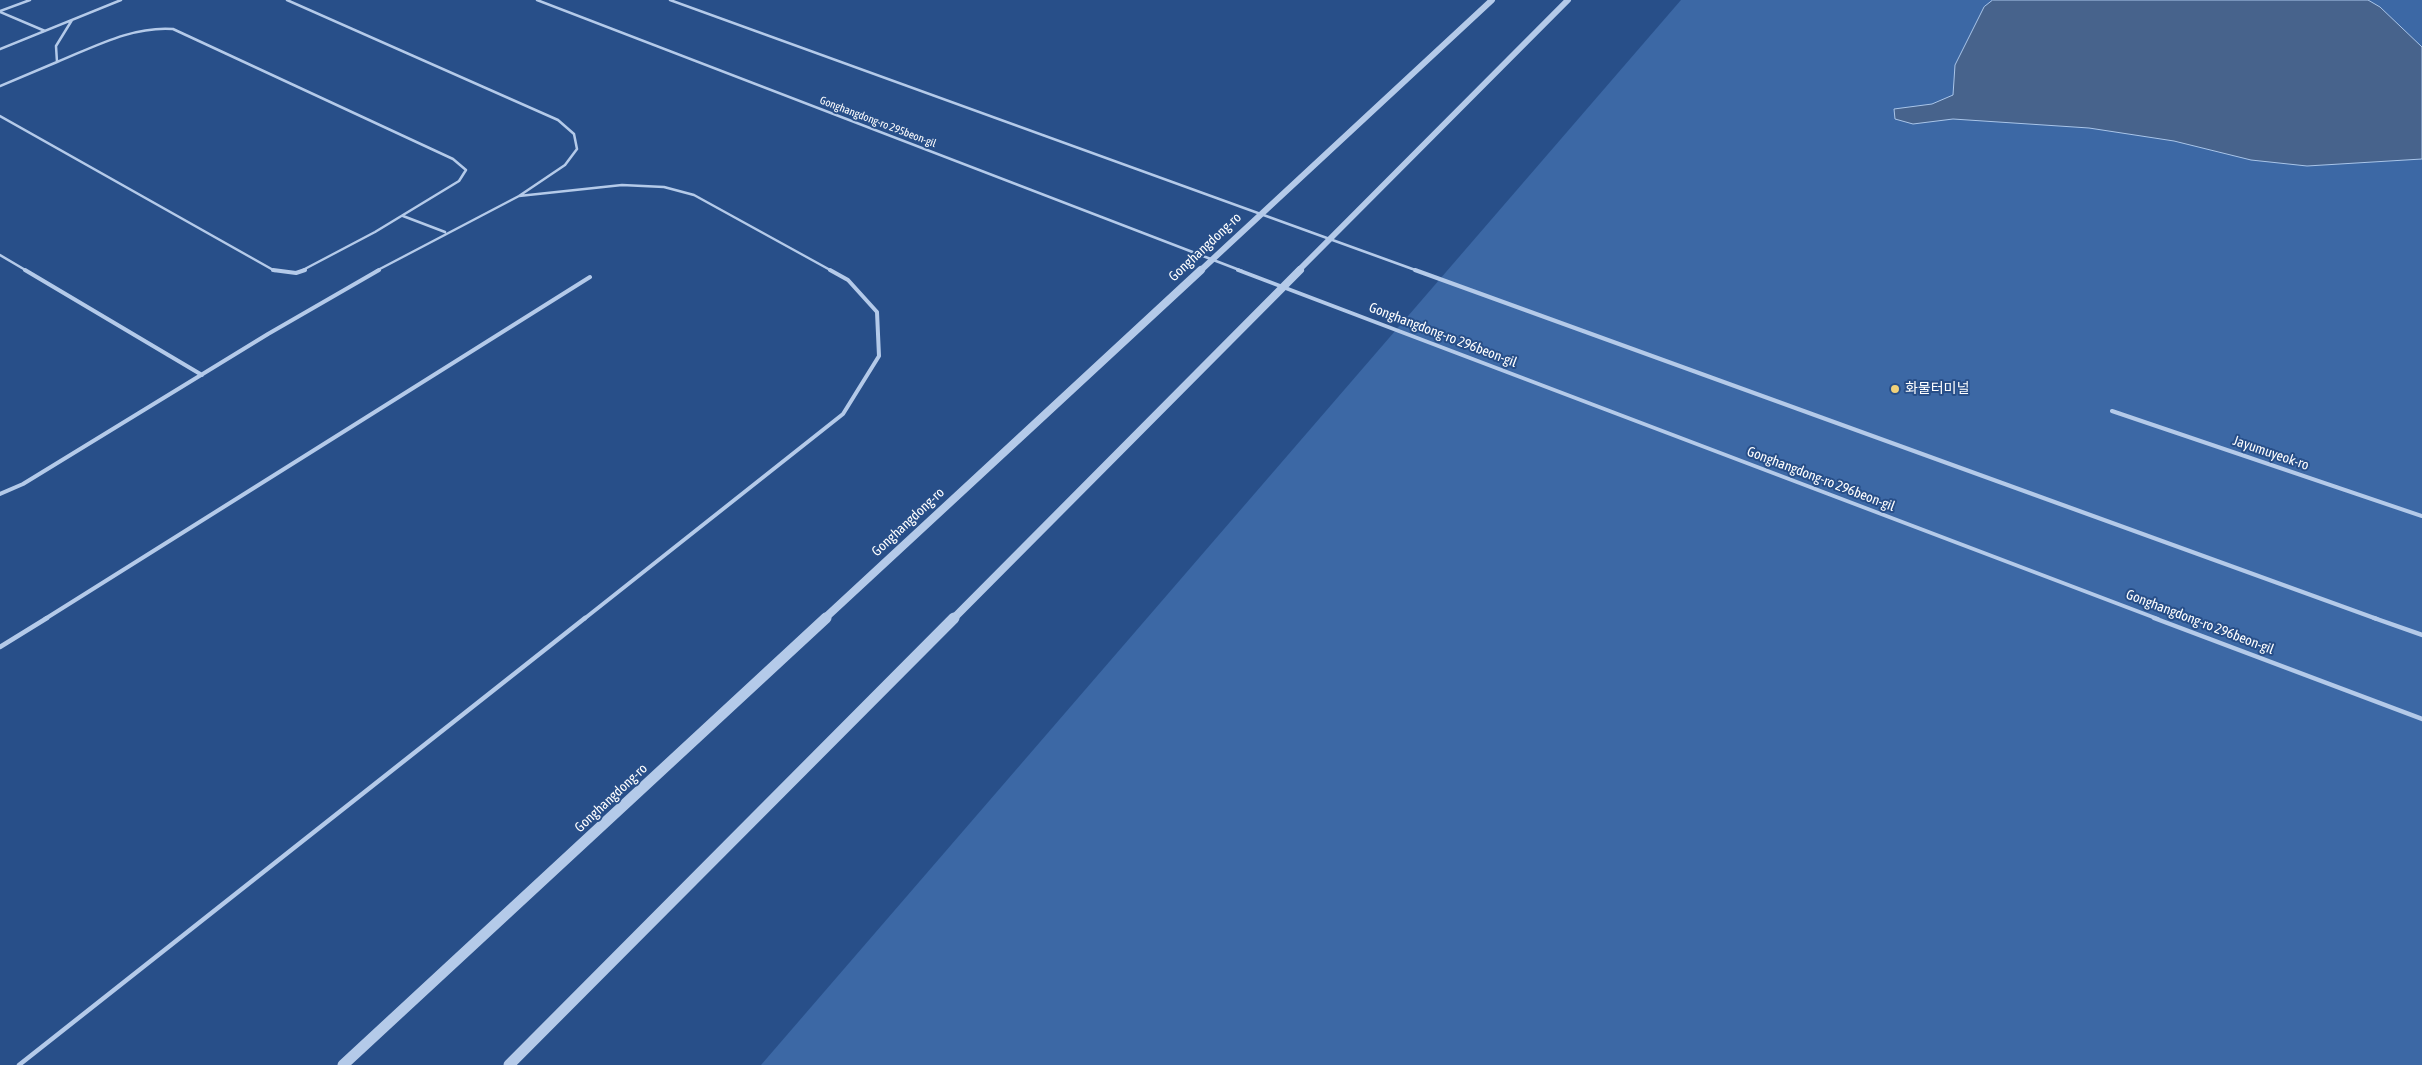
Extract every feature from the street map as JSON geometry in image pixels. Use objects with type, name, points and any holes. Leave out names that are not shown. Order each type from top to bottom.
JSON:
[{"type":"street","name":"Gonghangdong-ro","points":[[343,1065],[1492,0]]},
{"type":"street","points":[[509,1065],[1568,0]]},
{"type":"lane","points":[[0,12],[30,0]]},
{"type":"lane","points":[[0,49],[121,0]]},
{"type":"lane","points":[[0,494],[23,484],[326,299],[445,232],[520,196],[565,165],[577,149],[574,134],[558,120],[287,0]]},
{"type":"lane","name":"Gonghangdong-ro 295beon-gil","points":[[537,0],[1212,260]]},
{"type":"lane","points":[[670,0],[2422,635]]},
{"type":"lane","points":[[0,12],[45,31]]},
{"type":"lane","points":[[57,62],[56,46],[72,20]]},
{"type":"lane","points":[[0,86],[130,34],[163,27],[173,29],[453,160],[466,170],[459,181],[403,216],[310,268],[296,273],[277,272],[0,116]]},
{"type":"lane","points":[[19,1065],[843,414],[879,356],[878,312],[848,280],[694,195],[664,187],[622,185],[520,196]]},
{"type":"lane","points":[[403,216],[445,232]]},
{"type":"lane","points":[[0,255],[202,375]]},
{"type":"lane","name":"Gonghangdong-ro 296beon-gil","points":[[1212,260],[2422,719]]},
{"type":"lane","points":[[0,647],[590,277]]},
{"type":"lane","name":"Jayumuyeok-ro","points":[[2112,411],[2422,516]]},
{"type":"shaded area","points":[[1681,0],[2422,0],[2422,1065],[761,1065]]},
{"type":"shaded area","points":[[1993,0],[2368,0],[2380,7],[2422,47],[2422,159],[2307,166],[2251,160],[2174,141],[2089,128],[1953,119],[1913,124],[1895,119],[1894,109],[1932,104],[1953,95],[1955,65],[1984,7]]},
{"type":"place","name":"화물터미널","points":[[1895,389]]}]
